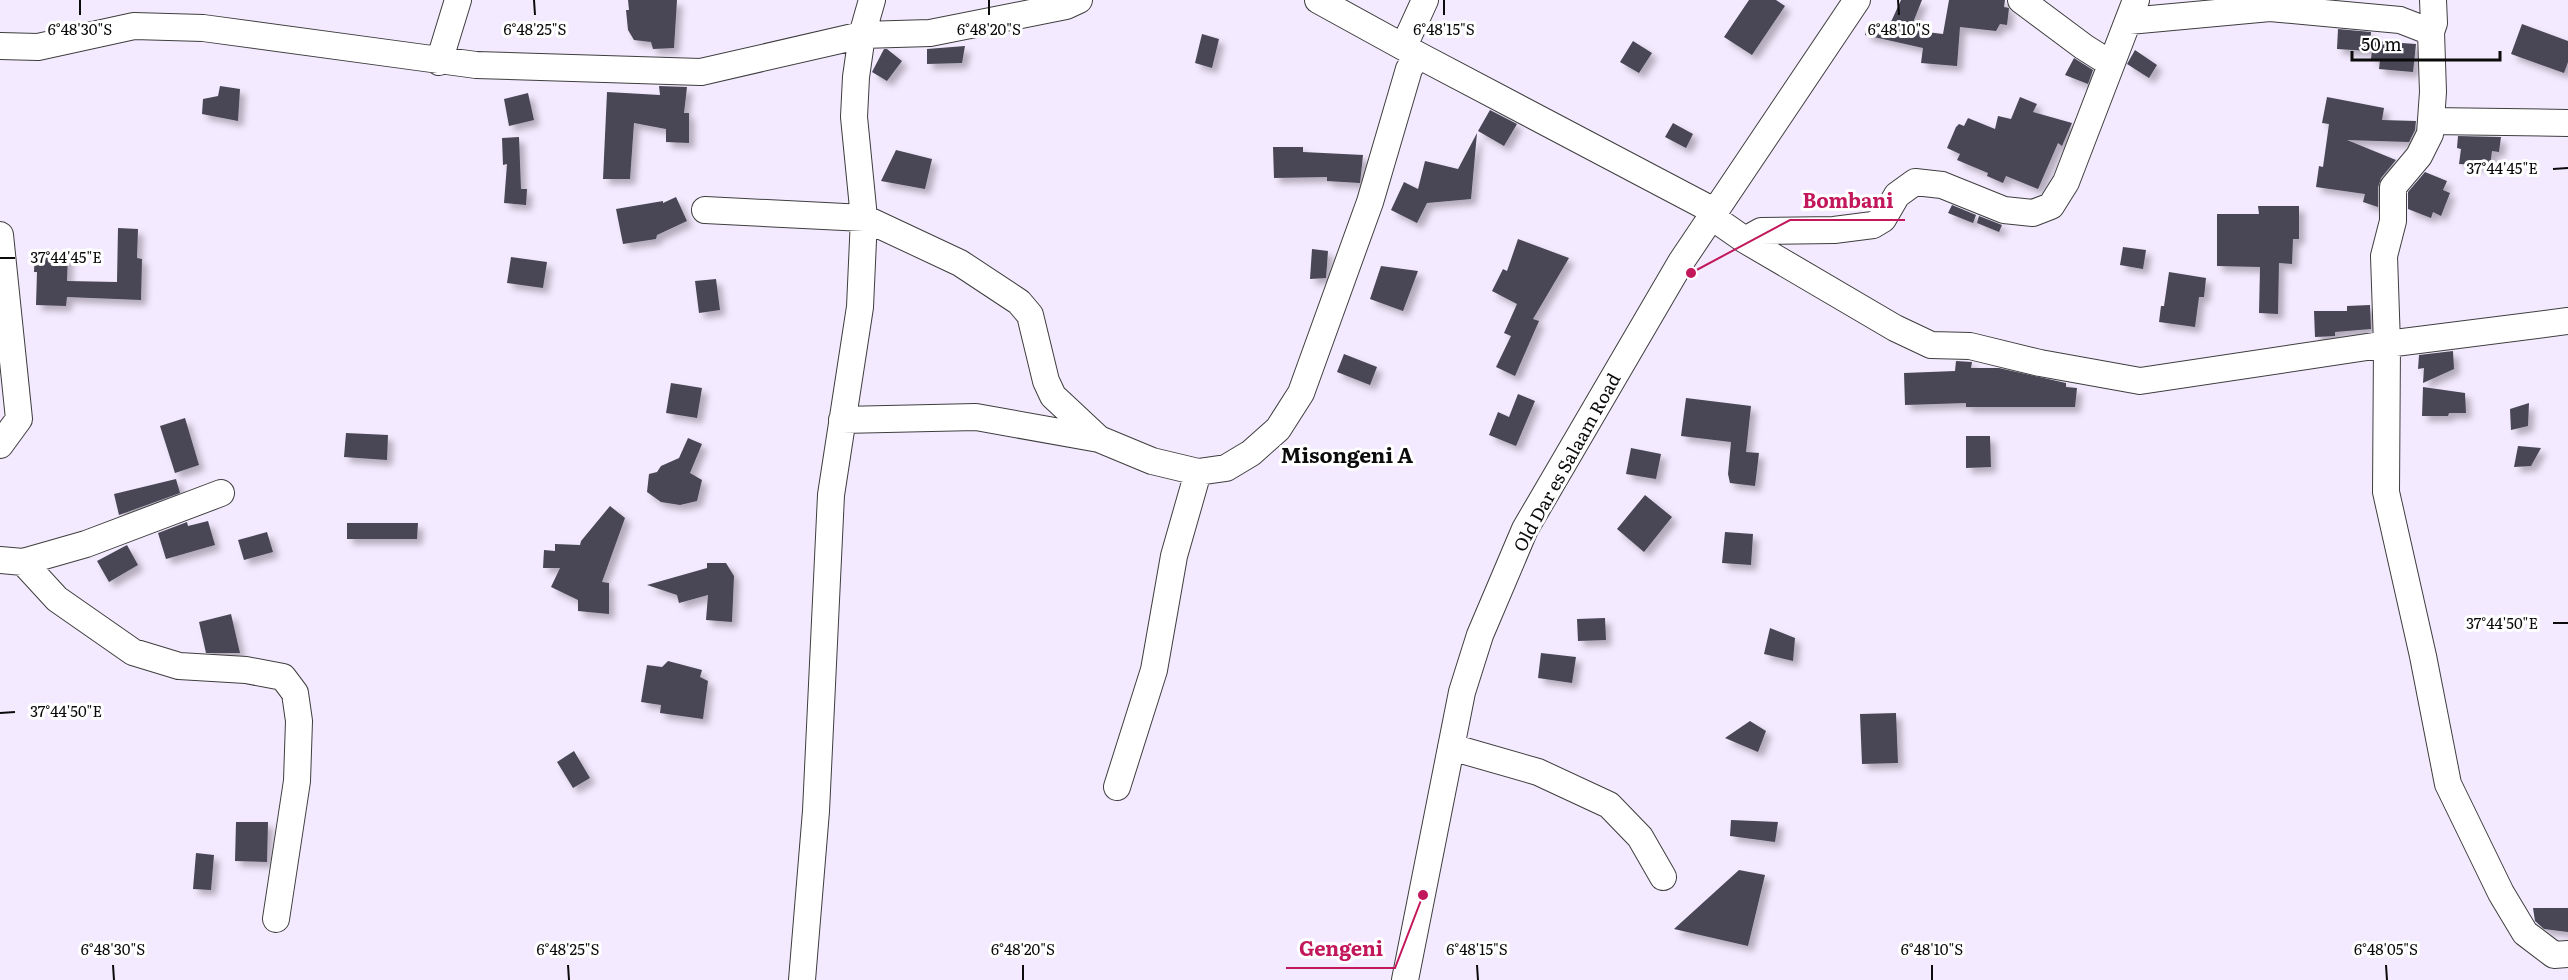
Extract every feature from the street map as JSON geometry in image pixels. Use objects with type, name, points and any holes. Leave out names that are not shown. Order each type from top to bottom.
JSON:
[{"type":"street","points":[[439,62],[458,0]]},
{"type":"street","points":[[802,980],[816,811],[831,495],[860,308],[864,218],[854,117],[856,77],[862,36],[872,0]]},
{"type":"street","points":[[0,46],[38,47],[134,26],[203,28],[439,62],[701,72],[862,36],[930,33],[1066,6],[1079,0]]},
{"type":"street","points":[[1318,0],[1713,214],[1745,240],[1895,328],[1931,345],[1970,346],[2040,363],[2140,381],[2387,344],[2568,321]]},
{"type":"street","points":[[842,420],[976,417],[1099,440],[1152,461],[1198,472],[1226,468],[1251,453],[1278,429],[1301,393],[1370,202],[1425,0]]},
{"type":"street","name":"Old Dar es Salaam Road","points":[[1405,980],[1462,692],[1480,635],[1525,529],[1681,262],[1857,0]]},
{"type":"street","points":[[2021,0],[2084,47],[2111,63]]},
{"type":"street","points":[[2433,0],[2434,23],[2431,32],[2433,92],[2430,134],[2419,156],[2393,188],[2393,221],[2384,256],[2387,344],[2386,492],[2423,656],[2448,784],[2501,893],[2525,933],[2554,955],[2568,954]]},
{"type":"street","points":[[1745,240],[1761,231],[1843,230],[1873,225],[1883,219],[1897,195],[1915,182],[1942,185],[2004,210],[2033,213],[2051,206],[2066,182],[2132,10],[2270,8],[2400,20],[2431,32]]},
{"type":"street","points":[[2431,121],[2568,123]]},
{"type":"street","points":[[705,210],[864,218],[960,263],[1019,302],[1030,315],[1046,381],[1053,396],[1099,440]]},
{"type":"street","points":[[0,235],[18,419],[0,445]]},
{"type":"street","points":[[1117,787],[1154,670],[1174,556],[1198,472]]},
{"type":"street","points":[[11,561],[86,544],[221,493]]},
{"type":"street","points":[[11,561],[57,598],[133,652],[179,666],[246,670],[283,677],[295,693],[299,721],[297,781],[276,919]]},
{"type":"street","points":[[1451,747],[1538,772],[1609,805],[1640,837],[1663,877]]},
{"type":"building","points":[[628,0],[677,0],[674,48],[653,49],[651,42],[634,40],[628,30],[626,10],[629,10]]},
{"type":"building","points":[[1749,0],[1776,0],[1785,6],[1752,55],[1724,37]]},
{"type":"building","points":[[1901,0],[1922,0],[1910,30],[1943,34],[1949,0],[2005,0],[2004,7],[2009,8],[2007,25],[2000,24],[1996,31],[1960,27],[1957,66],[1921,63],[1923,48],[1865,35],[1867,24],[1884,26],[1885,23],[1890,24]]},
{"type":"building","points":[[2522,24],[2568,41],[2568,62],[2564,73],[2511,54]]},
{"type":"building","points":[[2338,29],[2371,32],[2370,51],[2337,49]]},
{"type":"building","points":[[1202,34],[1219,39],[1212,68],[1195,63]]},
{"type":"building","points":[[1633,41],[1652,53],[1639,73],[1620,62]]},
{"type":"building","points":[[2373,41],[2416,44],[2413,72],[2379,69],[2380,60],[2371,59]]},
{"type":"building","points":[[965,46],[962,63],[927,64],[927,49]]},
{"type":"building","points":[[884,49],[902,61],[887,81],[872,72]]},
{"type":"building","points":[[2135,50],[2157,65],[2149,78],[2127,64]]},
{"type":"building","points":[[2074,58],[2093,70],[2088,84],[2065,75]]},
{"type":"building","points":[[220,86],[240,89],[238,121],[202,114],[203,99],[218,96]]},
{"type":"building","points":[[659,86],[687,87],[684,113],[689,113],[689,143],[666,142],[666,129],[634,123],[630,179],[603,179],[607,92],[660,95]]},
{"type":"building","points":[[528,93],[534,120],[509,126],[504,99]]},
{"type":"building","points":[[2020,97],[2037,104],[2033,112],[2072,123],[2062,146],[2058,143],[2038,189],[2006,176],[2003,183],[1987,176],[1988,173],[1957,160],[1960,154],[1947,148],[1956,127],[1959,124],[1964,126],[1968,118],[1995,129],[1998,116],[2011,119]]},
{"type":"building","points":[[2327,97],[2384,108],[2382,120],[2416,121],[2415,130],[2409,142],[2347,140],[2396,160],[2381,178],[2378,187],[2378,207],[2363,202],[2365,194],[2316,187],[2319,166],[2323,167],[2329,124],[2322,123]]},
{"type":"building","points":[[1490,110],[1517,124],[1504,146],[1478,131]]},
{"type":"building","points":[[1673,123],[1693,134],[1686,148],[1665,137]]},
{"type":"building","points":[[1477,133],[1471,199],[1427,203],[1417,223],[1391,210],[1404,182],[1418,189],[1425,161],[1458,169]]},
{"type":"building","points":[[2458,136],[2501,137],[2499,152],[2492,151],[2490,166],[2459,164],[2461,149],[2457,148]]},
{"type":"building","points":[[519,137],[521,189],[527,189],[526,205],[504,203],[507,164],[503,165],[502,138]]},
{"type":"building","points":[[1273,147],[1303,147],[1303,152],[1363,155],[1360,183],[1327,181],[1327,177],[1274,178]]},
{"type":"building","points":[[896,150],[932,159],[925,189],[881,181]]},
{"type":"building","points":[[2425,172],[2447,181],[2443,190],[2450,193],[2441,216],[2433,212],[2431,218],[2408,209],[2408,192]]},
{"type":"building","points":[[676,197],[687,221],[657,235],[656,239],[623,244],[616,209],[663,201],[663,203]]},
{"type":"building","points":[[1952,205],[1976,215],[1973,223],[1948,213]]},
{"type":"building","points":[[2258,206],[2299,206],[2299,239],[2293,239],[2292,264],[2279,263],[2278,314],[2259,313],[2260,267],[2217,266],[2217,214],[2259,214]]},
{"type":"building","points":[[1979,216],[2002,225],[1999,232],[1977,223]]},
{"type":"building","points":[[118,228],[138,229],[137,258],[142,259],[141,300],[67,297],[66,306],[36,305],[35,252],[68,253],[67,281],[117,282]]},
{"type":"building","points":[[1518,239],[1569,258],[1533,319],[1539,321],[1515,376],[1496,367],[1511,336],[1504,333],[1517,304],[1492,291],[1503,269],[1507,271]]},
{"type":"building","points":[[2123,247],[2146,250],[2143,269],[2120,265]]},
{"type":"building","points":[[1312,249],[1328,251],[1326,278],[1310,279]]},
{"type":"building","points":[[511,257],[547,262],[543,288],[507,283]]},
{"type":"building","points":[[1381,266],[1418,271],[1403,311],[1370,299]]},
{"type":"building","points":[[2169,272],[2206,278],[2204,297],[2199,297],[2195,327],[2159,322]]},
{"type":"building","points":[[716,279],[720,310],[699,313],[695,281]]},
{"type":"building","points":[[2370,305],[2371,329],[2335,332],[2335,336],[2315,337],[2314,311],[2347,311],[2347,306]]},
{"type":"building","points":[[2453,351],[2454,369],[2423,383],[2424,368],[2418,369],[2419,355]]},
{"type":"building","points":[[1344,354],[1377,367],[1370,385],[1337,372]]},
{"type":"building","points":[[1956,361],[1972,362],[1971,368],[1999,368],[2066,383],[2066,387],[2077,388],[2075,407],[1966,407],[1966,403],[1905,405],[1904,373],[1955,371]]},
{"type":"building","points":[[671,383],[702,388],[697,418],[666,413]]},
{"type":"building","points":[[2423,387],[2465,393],[2466,413],[2422,416]]},
{"type":"building","points":[[1518,394],[1535,401],[1516,446],[1489,435],[1498,412],[1509,417]]},
{"type":"building","points":[[1686,398],[1751,406],[1746,452],[1759,453],[1755,486],[1730,483],[1728,474],[1731,442],[1681,436]]},
{"type":"building","points":[[2529,403],[2528,426],[2511,430],[2510,409]]},
{"type":"building","points":[[185,418],[199,465],[175,473],[160,426]]},
{"type":"building","points":[[346,433],[388,435],[387,460],[344,457]]},
{"type":"building","points":[[1966,436],[1990,436],[1991,467],[1966,468]]},
{"type":"building","points":[[688,438],[702,444],[690,473],[702,480],[697,501],[680,505],[661,502],[647,492],[649,474],[657,472],[661,466],[679,458]]},
{"type":"building","points":[[2518,446],[2541,448],[2531,466],[2514,467]]},
{"type":"building","points":[[1631,448],[1661,454],[1656,479],[1626,474]]},
{"type":"building","points":[[176,479],[180,493],[119,515],[114,494]]},
{"type":"building","points":[[1645,495],[1672,517],[1644,552],[1617,529]]},
{"type":"building","points":[[610,506],[625,518],[602,582],[609,583],[609,614],[578,611],[578,600],[551,587],[560,568],[543,568],[544,550],[555,551],[555,544],[580,545]]},
{"type":"building","points":[[208,521],[215,545],[166,559],[158,533],[187,522],[188,526]]},
{"type":"building","points":[[347,523],[418,523],[417,539],[347,539]]},
{"type":"building","points":[[267,532],[273,552],[244,560],[238,540]]},
{"type":"building","points":[[1725,532],[1753,534],[1751,565],[1722,563]]},
{"type":"building","points":[[127,545],[138,565],[109,582],[97,561]]},
{"type":"building","points":[[707,563],[726,563],[734,576],[732,622],[706,620],[708,595],[679,603],[677,595],[647,585],[707,568]]},
{"type":"building","points":[[231,614],[240,653],[206,653],[199,622]]},
{"type":"building","points":[[1605,618],[1606,640],[1578,641],[1577,619]]},
{"type":"building","points":[[1770,628],[1795,638],[1793,661],[1764,654]]},
{"type":"building","points":[[1541,653],[1576,657],[1572,683],[1538,678]]},
{"type":"building","points":[[668,661],[702,670],[700,677],[708,681],[703,719],[660,713],[661,705],[641,702],[647,665],[662,667]]},
{"type":"building","points":[[1896,713],[1898,763],[1862,764],[1860,714]]},
{"type":"building","points":[[1750,721],[1766,731],[1758,752],[1725,738]]},
{"type":"building","points":[[574,751],[590,778],[573,788],[557,762]]},
{"type":"building","points":[[1731,820],[1778,822],[1775,842],[1730,836]]},
{"type":"building","points":[[236,822],[268,822],[267,862],[235,861]]},
{"type":"building","points":[[196,853],[214,855],[211,890],[193,889]]},
{"type":"building","points":[[1739,870],[1765,875],[1748,946],[1674,929]]},
{"type":"building","points":[[2533,908],[2568,908],[2568,932],[2544,929],[2535,921]]},
{"type":"place","name":"Bombani","points":[[1691,273]]},
{"type":"place","name":"Gengeni","points":[[1423,895]]},
{"type":"district","name":"Misongeni A","points":[[1347,453]]}]
